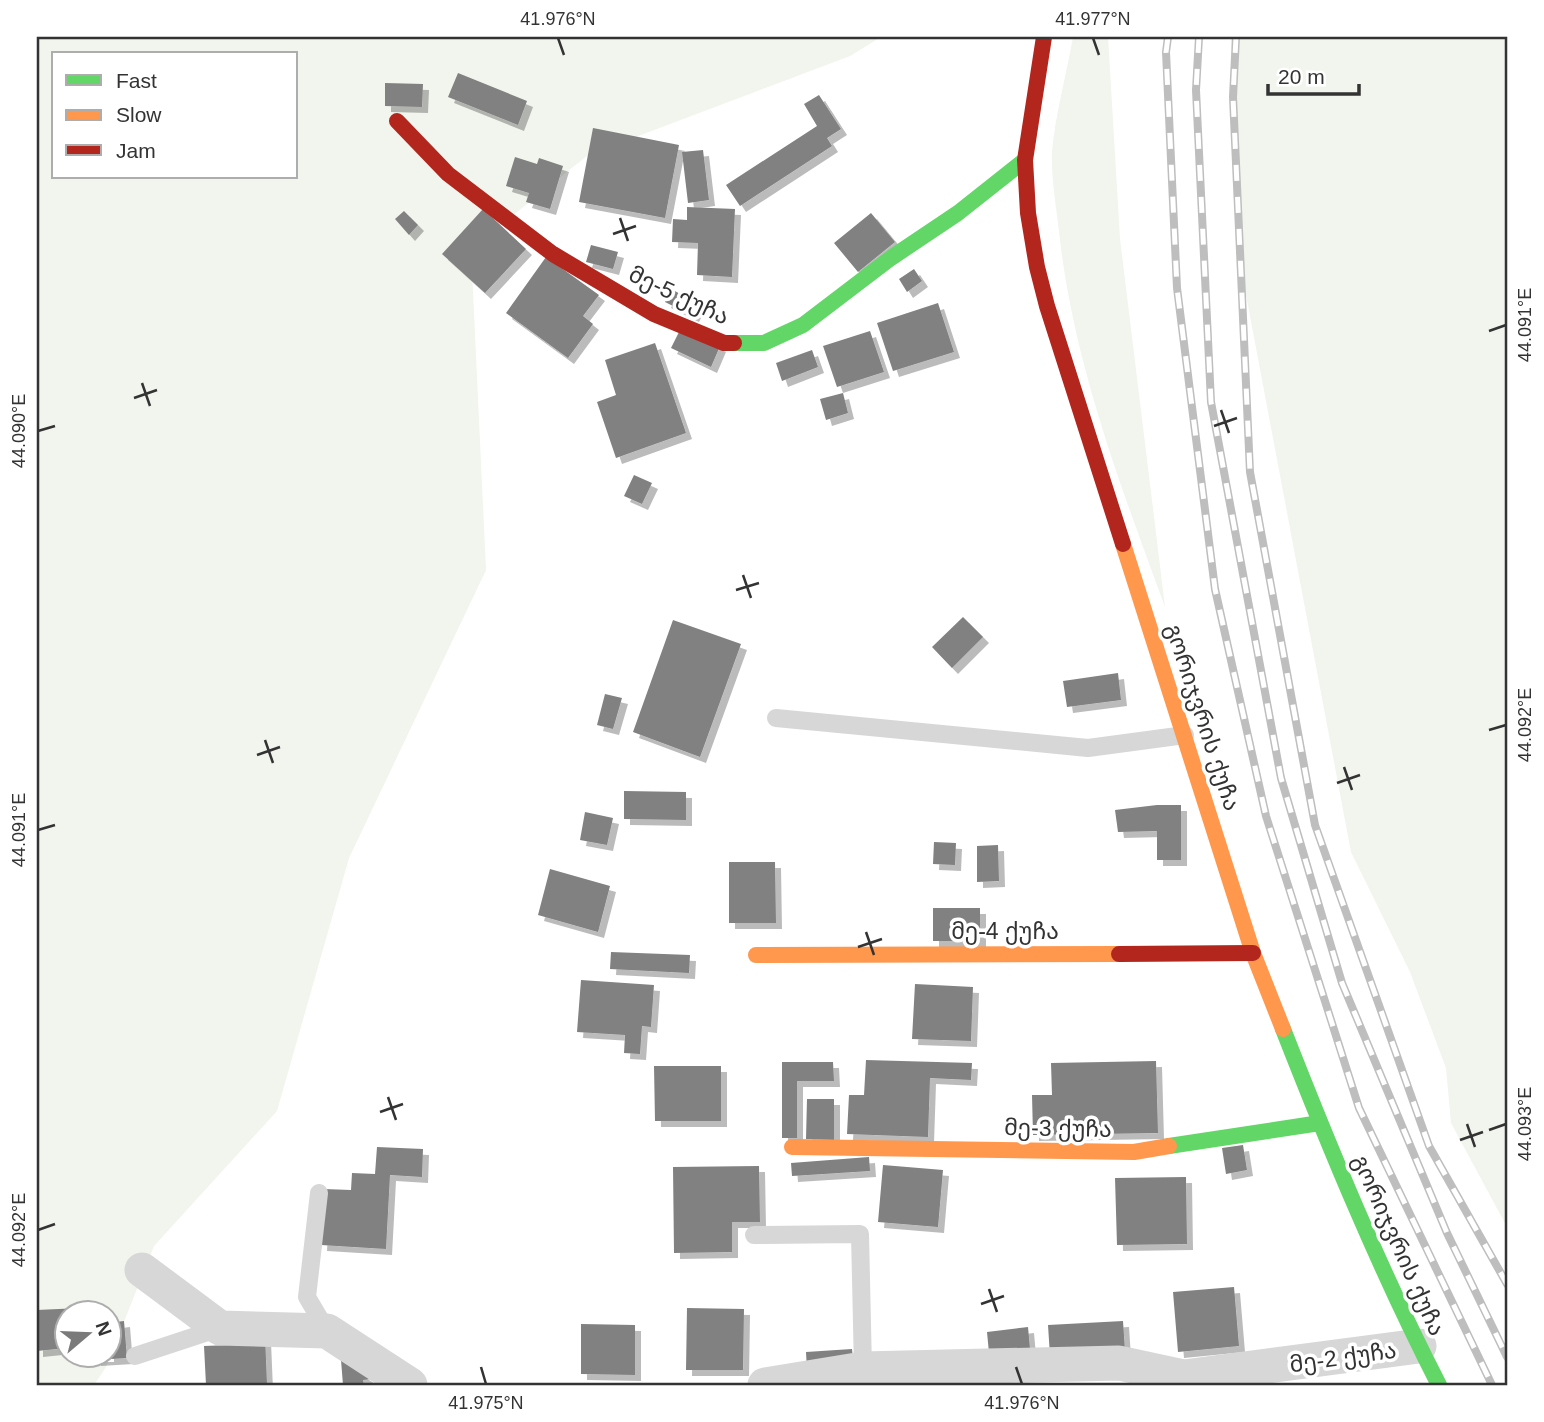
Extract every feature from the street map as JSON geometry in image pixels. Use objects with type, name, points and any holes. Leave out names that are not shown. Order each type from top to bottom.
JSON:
[{"type":"street","name":"გორიჯვრის ქუჩა","points":[[1044,37],[1025,160],[1028,213],[1046,306],[1253,953],[1320,1123],[1439,1385]]},
{"type":"street","name":"მე-5 ქუჩა","points":[[397,121],[448,174],[553,254],[654,314],[724,343],[764,343],[803,325],[891,258],[958,214],[1025,160]]},
{"type":"street","name":"მე-4 ქუჩა","points":[[756,955],[1253,953]]},
{"type":"street","name":"მე-3 ქუჩა","points":[[792,1147],[1134,1152],[1320,1123]]},
{"type":"street","points":[[142,1270],[220,1328],[327,1331],[410,1385]]},
{"type":"street","name":"მე-2 ქუჩა","points":[[765,1385],[863,1368],[1119,1363],[1184,1377],[1237,1378],[1419,1346]]},
{"type":"street","name":"მე-2 ქუჩა","points":[[1146,1385],[1184,1377]]},
{"type":"lane","points":[[776,718],[1088,748],[1185,736]]},
{"type":"lane","points":[[319,1193],[307,1297],[327,1331]]},
{"type":"lane","points":[[754,1234],[860,1234],[863,1368]]},
{"type":"lane","points":[[135,1356],[220,1328]]},
{"type":"shaded area","points":[[37,37],[881,37],[850,56],[588,155],[471,249],[486,570],[349,858],[277,1111],[154,1246],[122,1327],[122,1300],[52,1300],[52,1370],[104,1370],[94,1385],[37,1385]]},
{"type":"shaded area","points":[[1073,37],[1108,37],[1120,239],[1165,607],[1100,422],[1075,328],[1066,280],[1054,191],[1052,152]]},
{"type":"shaded area","points":[[1231,37],[1507,37],[1507,1227],[1451,1123],[1446,1068],[1410,972],[1351,852],[1240,263]]},
{"type":"building","points":[[458,73],[527,101],[518,125],[448,97]]},
{"type":"building","points":[[385,83],[423,84],[422,107],[385,106]]},
{"type":"building","points":[[819,95],[841,129],[827,138],[832,146],[740,206],[726,185],[817,126],[804,104]]},
{"type":"building","points":[[593,128],[679,145],[665,218],[579,202]]},
{"type":"building","points":[[703,150],[709,200],[688,203],[682,152]]},
{"type":"building","points":[[515,157],[537,164],[539,158],[563,166],[550,209],[526,202],[529,193],[506,186]]},
{"type":"building","points":[[687,207],[735,209],[732,277],[697,275],[698,243],[672,242],[673,219],[687,220]]},
{"type":"building","points":[[483,209],[526,249],[485,293],[442,254]]},
{"type":"building","points":[[404,211],[418,225],[409,235],[395,219]]},
{"type":"building","points":[[871,213],[895,242],[858,272],[834,243]]},
{"type":"building","points":[[591,245],[618,252],[613,269],[586,262]]},
{"type":"building","points":[[546,257],[599,295],[583,316],[593,324],[568,358],[506,313]]},
{"type":"building","points":[[914,269],[922,281],[907,292],[899,279]]},
{"type":"building","points":[[671,289],[699,304],[693,316],[665,302]]},
{"type":"building","points":[[938,303],[954,352],[893,371],[877,323]]},
{"type":"building","points":[[681,328],[720,346],[711,367],[671,348]]},
{"type":"building","points":[[870,331],[884,372],[837,387],[823,346]]},
{"type":"building","points":[[655,343],[686,433],[616,458],[597,402],[616,395],[605,360]]},
{"type":"building","points":[[812,350],[818,367],[782,381],[776,363]]},
{"type":"building","points":[[843,393],[848,413],[826,420],[820,399]]},
{"type":"building","points":[[634,475],[652,483],[642,504],[624,496]]},
{"type":"building","points":[[963,617],[983,637],[952,668],[932,647]]},
{"type":"building","points":[[673,620],[741,644],[700,757],[633,732]]},
{"type":"building","points":[[1118,673],[1121,700],[1067,707],[1063,681]]},
{"type":"building","points":[[605,694],[622,698],[613,729],[597,725]]},
{"type":"building","points":[[624,791],[686,792],[686,820],[624,819]]},
{"type":"building","points":[[1181,805],[1181,860],[1157,860],[1157,831],[1118,832],[1115,810]]},
{"type":"building","points":[[585,812],[613,818],[607,845],[580,840]]},
{"type":"building","points":[[934,842],[956,843],[955,865],[933,864]]},
{"type":"building","points":[[998,845],[999,881],[977,882],[977,846]]},
{"type":"building","points":[[729,862],[775,862],[776,923],[729,923]]},
{"type":"building","points":[[550,869],[610,886],[598,932],[538,915]]},
{"type":"building","points":[[933,908],[980,908],[980,941],[933,941]]},
{"type":"building","points":[[611,952],[690,955],[689,973],[610,969]]},
{"type":"building","points":[[581,980],[654,985],[651,1027],[642,1026],[640,1054],[624,1053],[625,1035],[577,1032]]},
{"type":"building","points":[[915,984],[973,987],[971,1041],[912,1039]]},
{"type":"building","points":[[866,1060],[972,1063],[971,1080],[930,1078],[928,1137],[847,1134],[849,1095],[864,1095]]},
{"type":"building","points":[[1156,1061],[1158,1133],[1033,1135],[1032,1095],[1052,1095],[1051,1063]]},
{"type":"building","points":[[782,1062],[833,1062],[834,1081],[797,1081],[797,1138],[782,1138]]},
{"type":"building","points":[[654,1066],[721,1066],[721,1121],[655,1121]]},
{"type":"building","points":[[807,1099],[834,1099],[834,1140],[806,1139]]},
{"type":"building","points":[[1243,1145],[1247,1170],[1226,1174],[1222,1148]]},
{"type":"building","points":[[377,1147],[423,1149],[422,1177],[390,1175],[386,1249],[321,1245],[324,1189],[351,1190],[352,1173],[375,1174]]},
{"type":"building","points":[[869,1157],[870,1171],[792,1176],[791,1163]]},
{"type":"building","points":[[883,1165],[943,1170],[938,1227],[878,1222]]},
{"type":"building","points":[[759,1166],[760,1222],[732,1222],[732,1252],[674,1253],[673,1167]]},
{"type":"building","points":[[1186,1177],[1187,1244],[1117,1245],[1115,1178]]},
{"type":"building","points":[[1234,1287],[1239,1346],[1178,1352],[1173,1292]]},
{"type":"building","points":[[687,1308],[744,1309],[743,1370],[686,1370]]},
{"type":"building","points":[[52,1309],[52,1349],[37,1351],[37,1310]]},
{"type":"building","points":[[124,1321],[127,1358],[122,1358]]},
{"type":"building","points":[[1123,1321],[1125,1351],[1050,1356],[1048,1325]]},
{"type":"building","points":[[581,1324],[635,1325],[635,1375],[581,1374]]},
{"type":"building","points":[[1028,1327],[1030,1349],[989,1353],[987,1332]]},
{"type":"building","points":[[265,1336],[267,1384],[206,1385],[204,1346],[230,1345]]},
{"type":"building","points":[[852,1349],[854,1368],[807,1371],[806,1352]]},
{"type":"building","points":[[341,1360],[371,1379],[363,1380],[364,1385],[343,1385]]},
{"type":"railway","points":[[1168,37],[1166,52],[1177,288],[1215,589],[1266,816],[1359,1108],[1492,1385]]},
{"type":"railway","points":[[1199,37],[1196,90],[1211,402],[1281,778],[1342,983],[1447,1233],[1507,1357]]},
{"type":"railway","points":[[1236,37],[1233,97],[1250,472],[1315,825],[1429,1146],[1507,1284]]},
{"type":"traffic: fast","points":[[734,343],[764,343],[803,325],[891,258],[958,213],[1025,160]]},
{"type":"traffic: fast","points":[[1283,1029],[1357,1209],[1396,1298],[1439,1385]]},
{"type":"traffic: fast","points":[[1169,1146],[1320,1123]]},
{"type":"traffic: slow","points":[[1123,544],[1253,953],[1283,1029]]},
{"type":"traffic: slow","points":[[756,955],[1119,954]]},
{"type":"traffic: slow","points":[[792,1147],[1134,1152],[1169,1146]]},
{"type":"traffic: jam","points":[[1044,37],[1025,160],[1028,213],[1047,306],[1123,544]]},
{"type":"traffic: jam","points":[[397,121],[448,174],[553,254],[654,314],[724,343],[734,343]]},
{"type":"traffic: jam","points":[[1119,954],[1253,953]]}]
